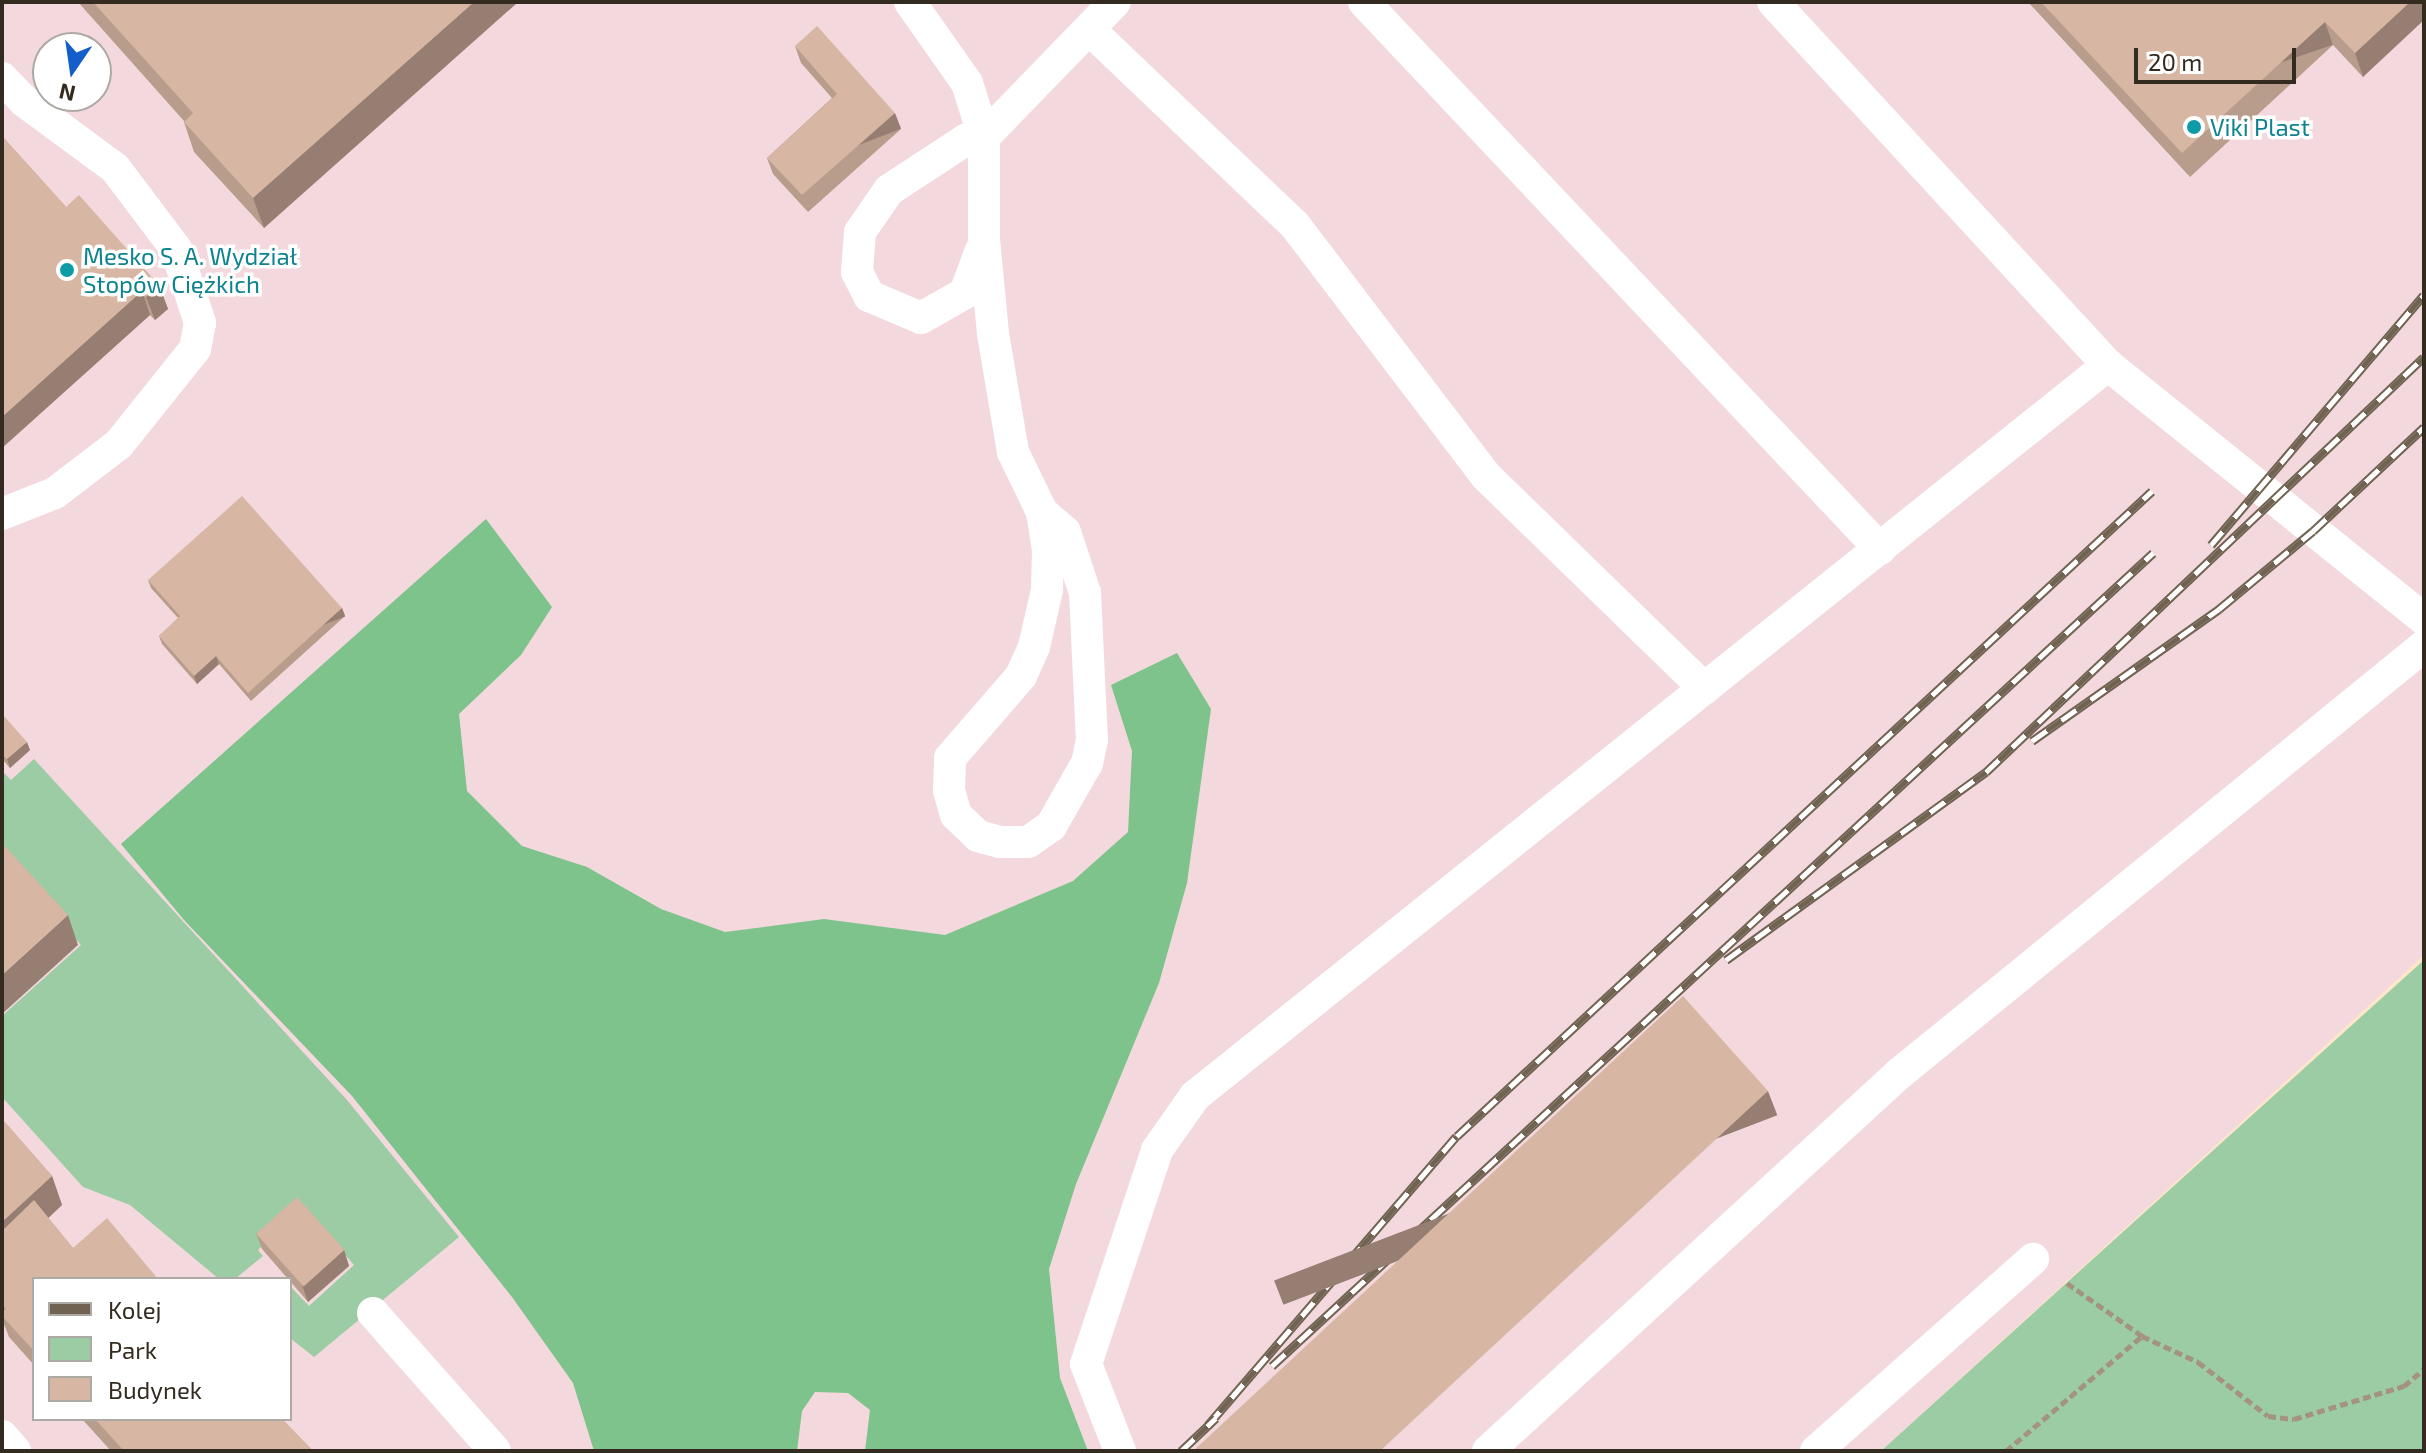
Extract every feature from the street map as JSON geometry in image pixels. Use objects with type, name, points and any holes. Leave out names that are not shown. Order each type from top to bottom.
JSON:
[{"type":"lane","points":[[910,2],[967,83],[984,137],[984,239],[993,334],[1013,452],[1042,512],[1047,590],[1034,647],[1021,676],[950,758],[949,790],[956,815],[978,836],[1000,842],[1028,842],[1051,826],[1081,775],[1092,740],[1085,593],[1065,532],[1042,512]]},
{"type":"lane","points":[[984,239],[965,293],[921,318],[869,296],[857,272],[860,232],[889,190],[967,139],[984,137],[1115,2]]},
{"type":"lane","points":[[1364,2],[1880,549]]},
{"type":"lane","points":[[1773,2],[2108,365],[2424,619]]},
{"type":"lane","points":[[1090,30],[1294,224],[1486,476],[1705,689]]},
{"type":"lane","points":[[2,78],[24,101],[115,168],[176,249],[200,323],[195,349],[119,444],[55,493],[2,514]]},
{"type":"lane","points":[[1120,1451],[1086,1364],[1157,1150],[1195,1096],[2108,365]]},
{"type":"lane","points":[[1488,1451],[1900,1073],[2424,646]]},
{"type":"lane","points":[[1816,1451],[2033,1259]]},
{"type":"lane","points":[[373,1313],[495,1451]]},
{"type":"lane","points":[[2,1436],[15,1451]]},
{"type":"path","points":[[2033,1259],[2142,1336],[2198,1362],[2268,1416],[2294,1419],[2404,1386],[2424,1369]]},
{"type":"path","points":[[2006,1451],[2142,1336]]},
{"type":"shaded area","points":[[2,2],[2424,2],[2424,955],[1881,1451],[2,1451]]},
{"type":"green space","points":[[486,519],[552,607],[521,655],[459,714],[467,791],[522,846],[587,867],[661,909],[725,932],[824,919],[945,935],[1073,881],[1128,832],[1132,751],[1111,685],[1177,653],[1211,709],[1187,883],[1159,983],[1076,1184],[1049,1269],[1060,1378],[1088,1451],[865,1451],[870,1410],[848,1393],[815,1392],[802,1411],[797,1451],[594,1451],[573,1383],[512,1297],[352,1096],[184,920],[121,844]]},
{"type":"green space","points":[[34,759],[347,1100],[459,1237],[314,1357],[292,1340],[292,1288],[309,1306],[354,1265],[304,1208],[258,1250],[263,1256],[237,1277],[217,1277],[130,1205],[83,1187],[2,1097],[2,1016],[81,945],[2,858],[2,771],[11,780]]},
{"type":"green space","points":[[2424,960],[2424,1451],[1881,1451],[2083,1268]]},
{"type":"building","points":[[93,2],[474,2],[253,198],[184,122],[193,113]]},
{"type":"building","name":"Viki Plast","points":[[2041,2],[2410,2],[2355,53],[2325,22],[2182,153]]},
{"type":"building","points":[[817,26],[895,113],[802,195],[767,158],[837,94],[795,46]]},
{"type":"building","name":"Mesko S. A. Wydział Stopów Ciężkich","points":[[2,136],[66,207],[79,195],[159,285],[146,297],[142,291],[2,417]]},
{"type":"building","points":[[242,496],[342,608],[248,693],[216,656],[194,676],[159,636],[180,616],[148,580]]},
{"type":"building","points":[[2,714],[27,742],[7,759],[2,754]]},
{"type":"building","points":[[2,843],[68,915],[2,975]]},
{"type":"building","points":[[1683,996],[1768,1091],[1380,1451],[1193,1451]]},
{"type":"building","points":[[2,1119],[52,1176],[2,1222]]},
{"type":"building","points":[[297,1197],[345,1250],[304,1287],[256,1234]]},
{"type":"building","points":[[34,1200],[73,1248],[107,1218],[156,1277],[32,1277],[32,1349],[2,1316],[6,1309],[2,1304],[2,1231]]},
{"type":"building","points":[[97,1421],[284,1421],[313,1451],[124,1451]]},
{"type":"railway","points":[[2211,545],[2424,295]]},
{"type":"railway","points":[[1726,960],[1986,772],[2424,357]]},
{"type":"railway","points":[[2032,741],[2219,609],[2313,531],[2424,427]]},
{"type":"railway","points":[[1208,1425],[1457,1136],[2152,491]]},
{"type":"railway","points":[[1272,1366],[2153,553]]},
{"type":"railway","points":[[1181,1451],[1216,1418]]},
{"type":"place","name":"Viki Plast","points":[[2194,127]]},
{"type":"place","name":"Mesko S. A. Wydział Stopów Ciężkich","points":[[67,270]]}]
